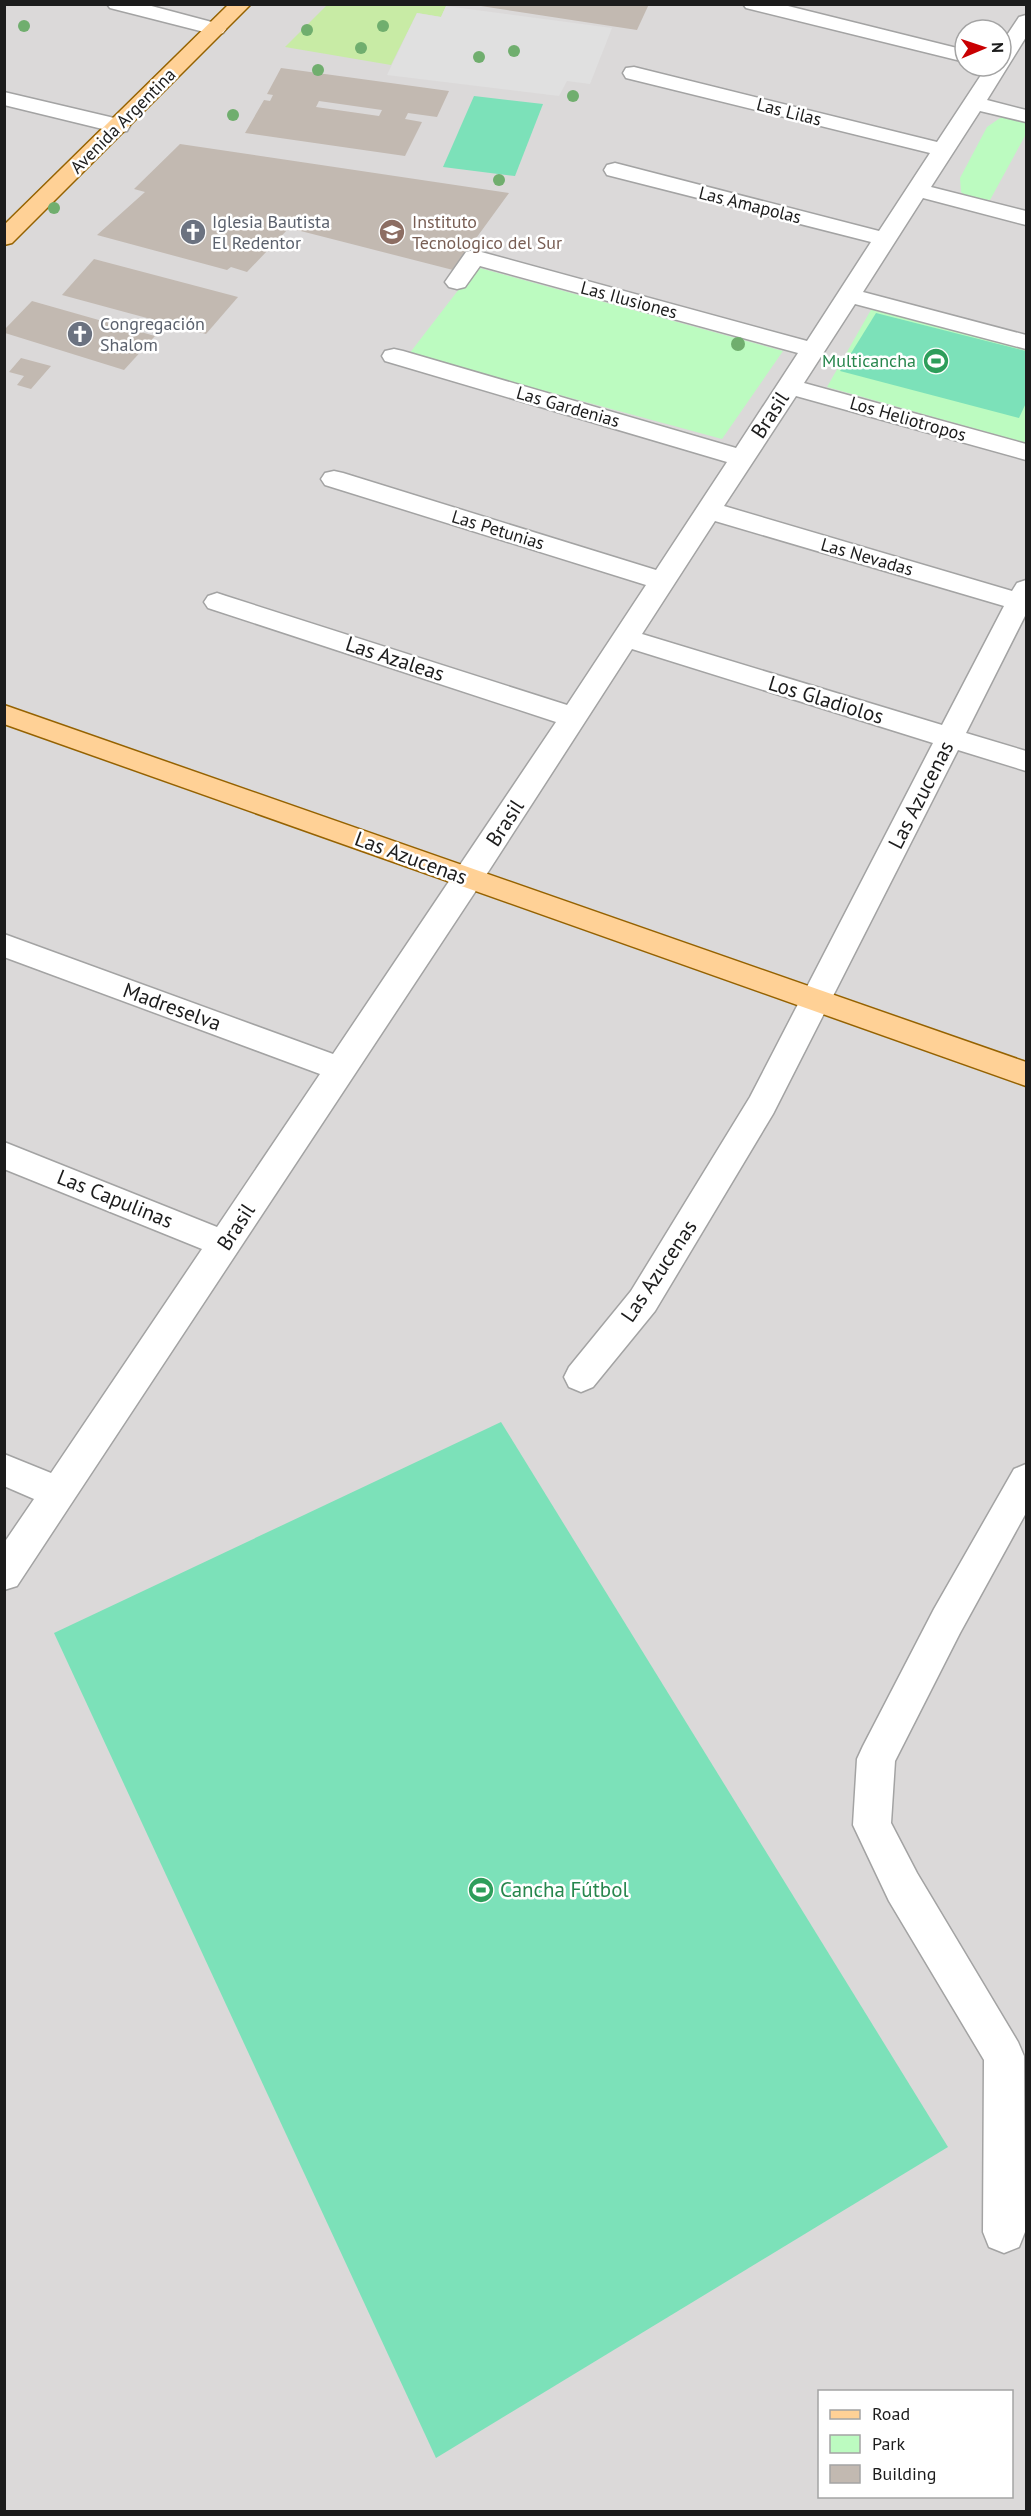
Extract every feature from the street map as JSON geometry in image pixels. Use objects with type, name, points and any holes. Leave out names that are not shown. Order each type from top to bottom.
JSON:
[{"type":"main road","name":"Avenida Argentina","points":[[8,231],[119,126],[241,4]]},
{"type":"main road","name":"Las Azucenas","points":[[4,714],[816,1002],[1026,1074]]},
{"type":"street","points":[[117,4],[216,29]]},
{"type":"street","points":[[753,4],[953,53]]},
{"type":"street","points":[[1013,42],[1026,21]]},
{"type":"street","name":"Las Lilas","points":[[634,73],[943,150]]},
{"type":"street","name":"Brasil","points":[[4,1574],[469,878],[990,78]]},
{"type":"street","points":[[4,98],[119,126]]},
{"type":"street","points":[[973,103],[1026,116]]},
{"type":"street","name":"Las Amapolas","points":[[615,170],[885,239]]},
{"type":"street","points":[[917,190],[1026,218]]},
{"type":"street","name":"Las Ilusiones","points":[[457,282],[474,257],[813,350]]},
{"type":"street","points":[[849,295],[1026,342]]},
{"type":"street","name":"Las Gardenias","points":[[394,356],[742,458]]},
{"type":"street","name":"Los Heliotropos","points":[[789,386],[1026,452]]},
{"type":"street","name":"Las Petunias","points":[[334,479],[662,582]]},
{"type":"street","name":"Las Nevadas","points":[[708,510],[1024,598]]},
{"type":"street","name":"Las Azucenas","points":[[581,1377],[643,1301],[762,1105],[1024,598]]},
{"type":"street","name":"Las Azaleas","points":[[217,602],[573,717]]},
{"type":"street","name":"Los Gladiolos","points":[[625,638],[1026,761]]},
{"type":"street","name":"Madreselva","points":[[4,945],[340,1069]]},
{"type":"street","name":"Las Capulinas","points":[[4,1155],[225,1244]]},
{"type":"street","points":[[4,1469],[59,1493]]},
{"type":"street","points":[[1004,2232],[1004,2056],[903,1887],[872,1825],[876,1759],[947,1621],[1026,1480]]},
{"type":"shaded area","points":[[5,5],[1026,5],[1026,2511],[5,2511]]},
{"type":"shaded area","points":[[446,6],[612,28],[590,84],[567,81],[559,96],[387,75],[417,13],[441,17]]},
{"type":"green space","points":[[437,4],[446,6],[441,17],[417,13],[391,65],[285,47],[327,5]]},
{"type":"green space","points":[[474,96],[543,104],[515,176],[443,167]]},
{"type":"green space","points":[[1016,115],[1026,118],[1026,134],[990,200],[969,198],[961,192],[960,178],[987,127],[1000,118]]},
{"type":"green space","points":[[476,267],[783,351],[722,439],[409,354]]},
{"type":"green space","name":"Multicancha","points":[[872,308],[1026,350],[1026,443],[827,387]]},
{"type":"green space","name":"Multicancha","points":[[876,313],[1026,351],[1026,403],[1019,418],[840,371]]},
{"type":"green space","name":"Cancha Fútbol","points":[[501,1422],[948,2147],[436,2458],[54,1633]]},
{"type":"building","points":[[468,4],[649,4],[637,30]]},
{"type":"building","points":[[281,68],[449,91],[437,117],[408,113],[405,119],[422,122],[405,156],[245,133],[264,100],[270,101],[273,95],[267,94]],"holes":[[[319,101],[382,110],[379,116],[316,107]]]},
{"type":"building","name":"Instituto Tecnologico del Sur","points":[[180,144],[509,193],[453,270],[289,228],[247,272],[231,267],[227,270],[97,235],[145,192],[134,189]]},
{"type":"building","points":[[94,259],[238,297],[206,334],[62,295]]},
{"type":"building","name":"Congregación Shalom","points":[[32,301],[155,336],[124,370],[5,333],[5,329]]},
{"type":"building","points":[[21,358],[51,366],[31,389],[17,385],[24,376],[9,372]]},
{"type":"place","name":"Iglesia Bautista El Redentor","points":[[193,232]]},
{"type":"place","name":"Instituto Tecnologico del Sur","points":[[392,232]]},
{"type":"place","name":"Congregación Shalom","points":[[80,334]]},
{"type":"place","name":"Multicancha","points":[[936,361]]},
{"type":"place","name":"Cancha Fútbol","points":[[481,1890]]}]
